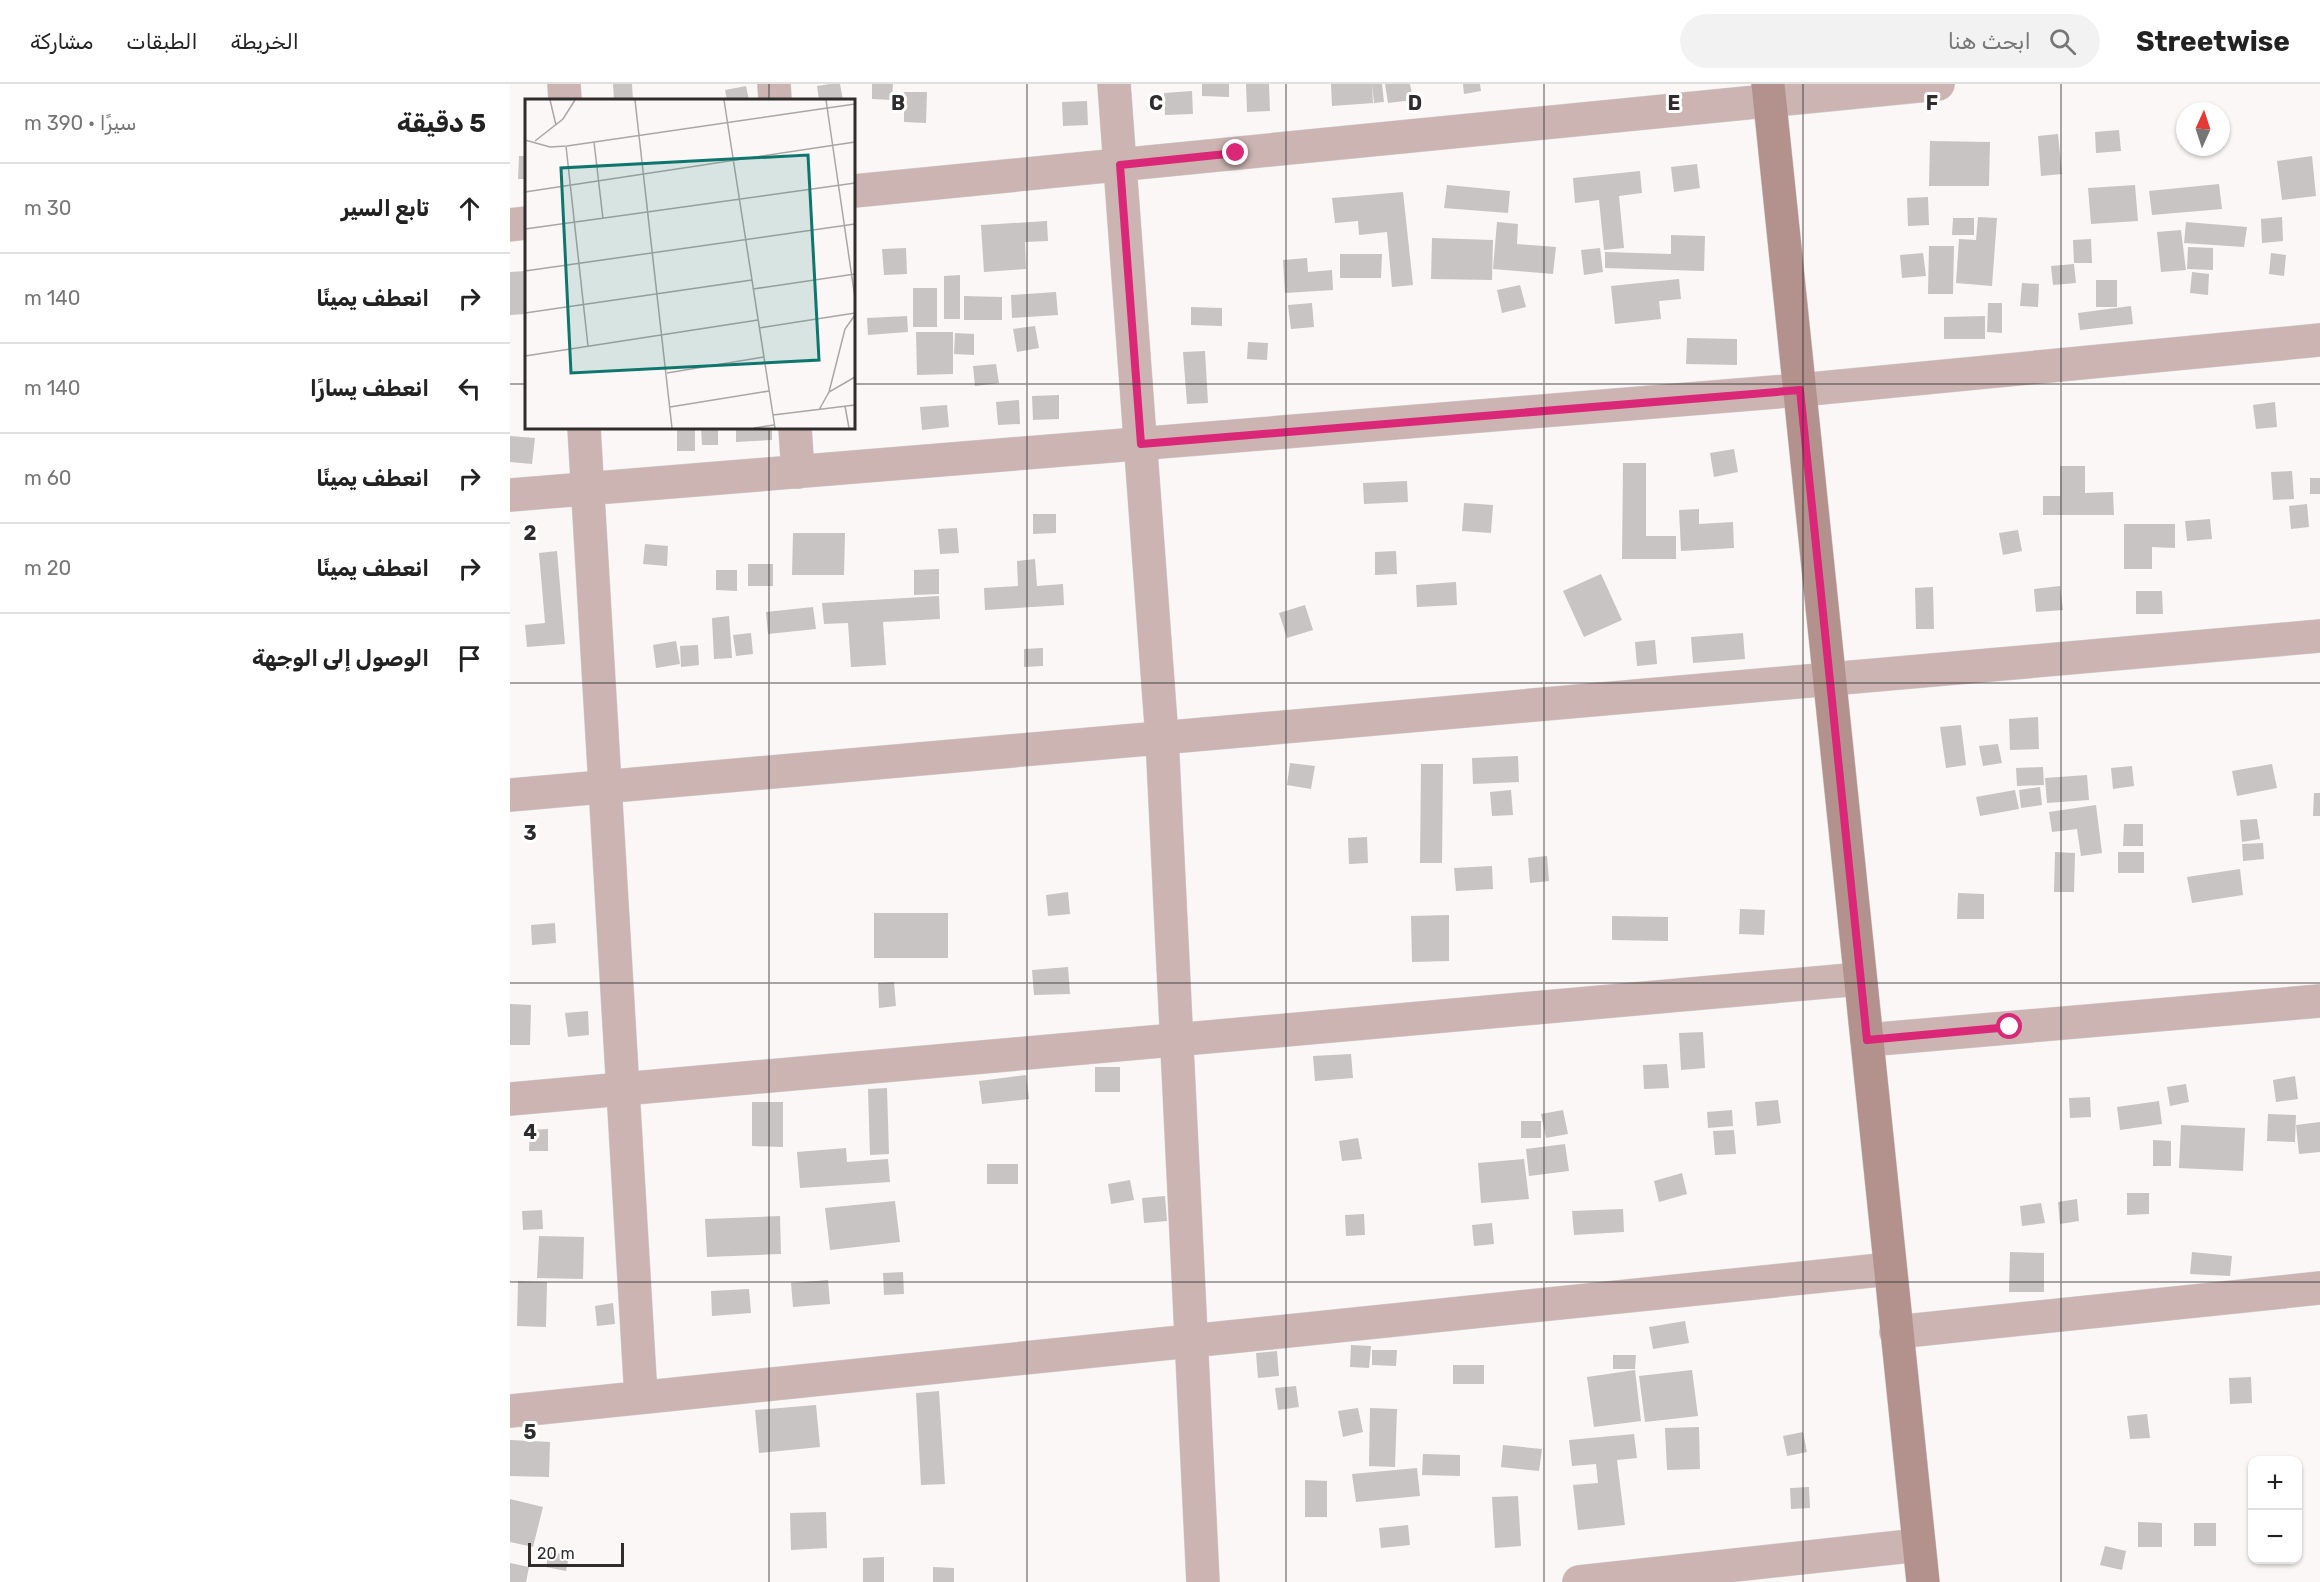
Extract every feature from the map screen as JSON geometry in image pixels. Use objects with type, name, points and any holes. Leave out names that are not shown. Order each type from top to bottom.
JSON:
[{"type":"main road","points":[[1769,92],[1923,1582]]},
{"type":"street","points":[[564,84],[565,99]]},
{"type":"street","points":[[774,84],[775,99]]},
{"type":"street","points":[[1114,84],[1162,738],[1203,1582]]},
{"type":"street","points":[[855,191],[1120,165],[1769,92],[1938,84]]},
{"type":"street","points":[[510,225],[525,223]]},
{"type":"street","points":[[510,495],[1800,390],[2320,340]]},
{"type":"street","points":[[584,429],[641,1397]]},
{"type":"street","points":[[795,429],[798,472]]},
{"type":"street","points":[[510,795],[2320,636]]},
{"type":"street","points":[[510,1099],[1860,979]]},
{"type":"street","points":[[1867,1040],[2320,1000]]},
{"type":"street","points":[[510,1410],[1890,1269]]},
{"type":"street","points":[[1896,1332],[2320,1288]]},
{"type":"street","points":[[1579,1582],[1919,1545]]},
{"type":"building","points":[[613,84],[632,84],[633,99],[614,99]]},
{"type":"building","points":[[840,84],[843,99],[819,99],[817,86]]},
{"type":"building","points":[[872,84],[893,84],[892,100],[872,99]]},
{"type":"building","points":[[1202,84],[1229,84],[1229,97],[1202,96]]},
{"type":"building","points":[[1246,84],[1269,84],[1270,111],[1247,112]]},
{"type":"building","points":[[1331,84],[1372,84],[1373,103],[1332,106]]},
{"type":"building","points":[[1372,84],[1382,84],[1384,102],[1374,103]]},
{"type":"building","points":[[1385,84],[1410,84],[1413,100],[1388,103]]},
{"type":"building","points":[[1463,84],[1480,84],[1481,91],[1464,94]]},
{"type":"building","points":[[746,86],[749,99],[727,99],[725,90]]},
{"type":"building","points":[[1192,91],[1193,114],[1165,115],[1164,93]]},
{"type":"building","points":[[904,92],[927,92],[926,123],[904,122]]},
{"type":"building","points":[[1087,101],[1088,125],[1063,126],[1062,102]]},
{"type":"building","points":[[2119,130],[2121,151],[2096,153],[2095,132]]},
{"type":"building","points":[[2058,134],[2062,174],[2041,176],[2038,136]]},
{"type":"building","points":[[1930,141],[1990,142],[1989,186],[1929,186]]},
{"type":"building","points":[[519,156],[525,156],[525,179],[518,179]]},
{"type":"building","points":[[2312,156],[2316,196],[2282,200],[2277,161]]},
{"type":"building","points":[[1697,164],[1700,188],[1674,192],[1671,167]]},
{"type":"building","points":[[1640,171],[1642,193],[1619,196],[1624,248],[1604,250],[1599,200],[1575,203],[1573,178]]},
{"type":"building","points":[[2219,184],[2222,209],[2152,215],[2149,191]]},
{"type":"building","points":[[1447,185],[1510,191],[1508,213],[1444,208]]},
{"type":"building","points":[[2135,185],[2138,221],[2091,224],[2088,188]]},
{"type":"building","points":[[1403,192],[1413,285],[1392,287],[1387,232],[1359,235],[1358,221],[1335,223],[1332,198]]},
{"type":"building","points":[[1928,197],[1929,225],[1908,226],[1907,198]]},
{"type":"building","points":[[1978,217],[1997,218],[1992,286],[1956,283],[1959,239],[1976,240]]},
{"type":"building","points":[[2282,217],[2283,241],[2262,243],[2261,219]]},
{"type":"building","points":[[1953,218],[1974,218],[1974,235],[1952,235]]},
{"type":"building","points":[[1047,221],[1048,241],[1025,242],[1026,269],[984,272],[981,225]]},
{"type":"building","points":[[1497,222],[1518,224],[1517,244],[1556,247],[1553,274],[1493,269]]},
{"type":"building","points":[[2186,222],[2247,227],[2244,247],[2184,243]]},
{"type":"building","points":[[2181,230],[2186,270],[2161,272],[2157,232]]},
{"type":"building","points":[[1671,235],[1705,236],[1704,271],[1605,268],[1605,252],[1671,254]]},
{"type":"building","points":[[1432,238],[1493,240],[1492,280],[1431,279]]},
{"type":"building","points":[[2091,239],[2092,263],[2074,263],[2073,240]]},
{"type":"building","points":[[1929,246],[1954,246],[1953,294],[1928,294]]},
{"type":"building","points":[[2188,247],[2213,248],[2213,270],[2187,269]]},
{"type":"building","points":[[906,248],[907,274],[884,275],[882,249]]},
{"type":"building","points":[[1600,248],[1603,272],[1584,275],[1581,250]]},
{"type":"building","points":[[1923,253],[1926,276],[1902,278],[1900,255]]},
{"type":"building","points":[[2271,253],[2286,255],[2284,276],[2269,274]]},
{"type":"building","points":[[1340,254],[1382,254],[1381,278],[1340,278]]},
{"type":"building","points":[[1307,258],[1308,272],[1332,270],[1333,290],[1285,293],[1283,260]]},
{"type":"building","points":[[2074,264],[2076,283],[2053,285],[2051,266]]},
{"type":"building","points":[[525,271],[525,314],[510,315],[510,272]]},
{"type":"building","points":[[2192,272],[2209,274],[2208,295],[2190,293]]},
{"type":"building","points":[[960,275],[960,319],[944,319],[944,276]]},
{"type":"building","points":[[1679,279],[1681,299],[1659,301],[1661,319],[1615,324],[1611,286]]},
{"type":"building","points":[[2096,280],[2117,280],[2117,307],[2096,307]]},
{"type":"building","points":[[2022,283],[2039,284],[2038,307],[2020,306]]},
{"type":"building","points":[[1520,285],[1526,307],[1502,313],[1497,290]]},
{"type":"building","points":[[913,288],[937,288],[937,327],[913,327]]},
{"type":"building","points":[[1056,292],[1058,315],[1012,318],[1011,295]]},
{"type":"building","points":[[964,296],[1002,297],[1002,320],[964,320]]},
{"type":"building","points":[[1312,303],[1314,327],[1291,329],[1288,305]]},
{"type":"building","points":[[1988,303],[2002,303],[2002,333],[1987,332]]},
{"type":"building","points":[[2131,306],[2133,324],[2080,330],[2078,313]]},
{"type":"building","points":[[1191,307],[1222,308],[1222,326],[1191,325]]},
{"type":"building","points":[[907,316],[908,332],[868,335],[867,318]]},
{"type":"building","points":[[1985,316],[1985,339],[1944,339],[1944,317]]},
{"type":"building","points":[[1035,326],[1039,348],[1017,352],[1013,329]]},
{"type":"building","points":[[916,332],[953,332],[953,374],[917,375]]},
{"type":"building","points":[[955,333],[974,334],[974,355],[954,354]]},
{"type":"building","points":[[1687,338],[1737,339],[1737,365],[1686,364]]},
{"type":"building","points":[[1248,342],[1268,343],[1267,360],[1247,359]]},
{"type":"building","points":[[1205,351],[1208,403],[1187,404],[1183,352]]},
{"type":"building","points":[[996,364],[999,383],[975,386],[973,366]]},
{"type":"building","points":[[1059,395],[1059,419],[1033,420],[1032,396]]},
{"type":"building","points":[[1019,400],[1020,424],[998,425],[996,402]]},
{"type":"building","points":[[2275,402],[2277,427],[2256,429],[2253,405]]},
{"type":"building","points":[[947,405],[949,427],[922,430],[920,407]]},
{"type":"building","points":[[701,429],[718,429],[718,445],[702,445]]},
{"type":"building","points":[[736,429],[772,429],[772,440],[736,442]]},
{"type":"building","points":[[677,430],[695,430],[695,451],[677,451]]},
{"type":"building","points":[[510,436],[535,438],[532,464],[510,462]]},
{"type":"building","points":[[1734,449],[1738,472],[1714,477],[1710,453]]},
{"type":"building","points":[[1623,463],[1646,463],[1646,536],[1676,536],[1676,559],[1622,559]]},
{"type":"building","points":[[2060,466],[2085,466],[2085,493],[2113,492],[2114,515],[2043,515],[2043,496],[2060,496]]},
{"type":"building","points":[[2292,471],[2294,499],[2273,500],[2271,472]]},
{"type":"building","points":[[2310,478],[2320,478],[2320,494],[2310,494]]},
{"type":"building","points":[[1407,481],[1408,502],[1364,504],[1363,483]]},
{"type":"building","points":[[1464,503],[1493,505],[1491,533],[1462,531]]},
{"type":"building","points":[[2307,504],[2309,527],[2291,529],[2289,506]]},
{"type":"building","points":[[1699,509],[1699,524],[1733,522],[1734,548],[1681,551],[1679,510]]},
{"type":"building","points":[[1033,514],[1056,514],[1056,533],[1033,534]]},
{"type":"building","points":[[2210,519],[2212,539],[2187,541],[2185,521]]},
{"type":"building","points":[[2124,524],[2175,524],[2175,548],[2152,547],[2152,569],[2124,569]]},
{"type":"building","points":[[957,528],[959,553],[940,554],[938,529]]},
{"type":"building","points":[[2018,530],[2022,551],[2003,555],[1999,533]]},
{"type":"building","points":[[793,533],[845,533],[844,575],[792,575]]},
{"type":"building","points":[[645,544],[668,546],[667,566],[643,564]]},
{"type":"building","points":[[557,551],[565,644],[527,647],[525,625],[545,623],[539,553]]},
{"type":"building","points":[[1396,551],[1397,574],[1375,575],[1375,552]]},
{"type":"building","points":[[1035,559],[1037,586],[1063,584],[1064,605],[985,610],[984,588],[1018,586],[1017,561]]},
{"type":"building","points":[[748,564],[773,564],[773,586],[748,586]]},
{"type":"building","points":[[939,569],[939,594],[914,595],[914,570]]},
{"type":"building","points":[[716,570],[737,570],[737,591],[716,590]]},
{"type":"building","points":[[1601,574],[1622,620],[1584,637],[1563,591]]},
{"type":"building","points":[[1456,582],[1457,605],[1417,607],[1416,585]]},
{"type":"building","points":[[2060,586],[2063,610],[2036,612],[2034,589]]},
{"type":"building","points":[[1933,587],[1934,629],[1916,629],[1915,588]]},
{"type":"building","points":[[2136,591],[2162,591],[2163,614],[2136,614]]},
{"type":"building","points":[[939,596],[940,619],[883,622],[886,665],[851,667],[848,623],[824,624],[822,603]]},
{"type":"building","points":[[1305,605],[1313,630],[1287,638],[1279,613]]},
{"type":"building","points":[[813,607],[816,629],[768,634],[766,612]]},
{"type":"building","points":[[729,616],[732,658],[714,659],[712,618]]},
{"type":"building","points":[[751,633],[753,654],[736,656],[733,635]]},
{"type":"building","points":[[1743,633],[1745,659],[1693,663],[1691,637]]},
{"type":"building","points":[[1655,640],[1657,664],[1637,666],[1635,642]]},
{"type":"building","points":[[676,641],[680,664],[656,668],[653,645]]},
{"type":"building","points":[[698,645],[699,665],[681,667],[680,646]]},
{"type":"building","points":[[1043,648],[1043,666],[1024,667],[1024,649]]},
{"type":"building","points":[[2038,717],[2039,749],[2010,750],[2009,719]]},
{"type":"building","points":[[1961,725],[1966,765],[1946,768],[1940,727]]},
{"type":"building","points":[[1998,744],[2002,763],[1983,766],[1979,746]]},
{"type":"building","points":[[1518,756],[1519,782],[1473,784],[1472,758]]},
{"type":"building","points":[[1290,763],[1315,766],[1311,789],[1287,785]]},
{"type":"building","points":[[1421,764],[1443,764],[1442,863],[1420,863]]},
{"type":"building","points":[[2272,764],[2277,788],[2237,796],[2232,771]]},
{"type":"building","points":[[2132,766],[2134,786],[2113,789],[2111,768]]},
{"type":"building","points":[[2043,767],[2044,785],[2017,786],[2016,768]]},
{"type":"building","points":[[2087,775],[2089,800],[2047,803],[2045,778]]},
{"type":"building","points":[[2040,787],[2042,805],[2021,808],[2019,790]]},
{"type":"building","points":[[1511,790],[1513,815],[1492,816],[1490,792]]},
{"type":"building","points":[[2015,790],[2019,809],[1980,816],[1976,797]]},
{"type":"building","points":[[2314,793],[2320,793],[2320,816],[2313,816]]},
{"type":"building","points":[[2096,805],[2102,853],[2081,856],[2077,829],[2052,832],[2049,812]]},
{"type":"building","points":[[2257,819],[2260,839],[2242,842],[2240,820]]},
{"type":"building","points":[[2124,824],[2143,824],[2143,846],[2123,846]]},
{"type":"building","points":[[1367,837],[1368,863],[1349,864],[1348,838]]},
{"type":"building","points":[[2263,843],[2264,859],[2243,861],[2242,844]]},
{"type":"building","points":[[2055,852],[2075,853],[2074,892],[2054,892]]},
{"type":"building","points":[[2118,852],[2144,852],[2144,873],[2118,873]]},
{"type":"building","points":[[1547,856],[1549,881],[1530,883],[1528,858]]},
{"type":"building","points":[[1492,866],[1493,889],[1456,891],[1454,868]]},
{"type":"building","points":[[2240,869],[2243,895],[2192,903],[2187,877]]},
{"type":"building","points":[[1068,892],[1070,914],[1048,916],[1046,895]]},
{"type":"building","points":[[1958,893],[1984,894],[1984,919],[1957,919]]},
{"type":"building","points":[[1740,909],[1765,910],[1764,935],[1739,934]]},
{"type":"building","points":[[874,913],[948,913],[948,958],[874,958]]},
{"type":"building","points":[[1449,915],[1449,961],[1412,962],[1411,916]]},
{"type":"building","points":[[1612,916],[1668,917],[1668,941],[1612,940]]},
{"type":"building","points":[[555,923],[556,943],[532,945],[531,925]]},
{"type":"building","points":[[1068,967],[1070,994],[1034,995],[1032,970]]},
{"type":"building","points":[[894,982],[896,1006],[879,1008],[878,983]]},
{"type":"building","points":[[510,1004],[531,1005],[530,1045],[510,1045]]},
{"type":"building","points":[[588,1011],[589,1035],[568,1037],[565,1013]]},
{"type":"building","points":[[1703,1032],[1705,1068],[1681,1070],[1679,1033]]},
{"type":"building","points":[[1351,1054],[1353,1078],[1315,1081],[1313,1056]]},
{"type":"building","points":[[1667,1064],[1669,1088],[1644,1089],[1643,1065]]},
{"type":"building","points":[[1095,1067],[1120,1067],[1120,1092],[1095,1092]]},
{"type":"building","points":[[1026,1075],[1029,1099],[982,1104],[979,1081]]},
{"type":"building","points":[[2295,1076],[2298,1099],[2276,1102],[2273,1080]]},
{"type":"building","points":[[2186,1084],[2189,1102],[2170,1106],[2167,1087]]},
{"type":"building","points":[[887,1088],[889,1154],[870,1155],[868,1089]]},
{"type":"building","points":[[2090,1097],[2091,1117],[2070,1118],[2069,1098]]},
{"type":"building","points":[[1778,1100],[1781,1123],[1757,1126],[1755,1102]]},
{"type":"building","points":[[2159,1101],[2162,1124],[2120,1130],[2117,1107]]},
{"type":"building","points":[[752,1102],[783,1102],[783,1147],[752,1146]]},
{"type":"building","points":[[1563,1110],[1568,1134],[1546,1138],[1541,1114]]},
{"type":"building","points":[[1732,1110],[1733,1126],[1708,1128],[1707,1112]]},
{"type":"building","points":[[2268,1114],[2296,1115],[2295,1142],[2267,1141]]},
{"type":"building","points":[[1521,1121],[1541,1121],[1541,1138],[1521,1138]]},
{"type":"building","points":[[2320,1122],[2320,1152],[2299,1154],[2296,1125]]},
{"type":"building","points":[[2181,1125],[2245,1128],[2243,1171],[2179,1168]]},
{"type":"building","points":[[548,1129],[548,1151],[529,1151],[530,1130]]},
{"type":"building","points":[[1734,1130],[1736,1154],[1715,1155],[1713,1131]]},
{"type":"building","points":[[1358,1138],[1362,1159],[1342,1161],[1339,1141]]},
{"type":"building","points":[[2153,1140],[2171,1141],[2171,1166],[2153,1166]]},
{"type":"building","points":[[1565,1144],[1569,1171],[1529,1176],[1526,1149]]},
{"type":"building","points":[[846,1148],[847,1162],[888,1159],[890,1182],[800,1188],[797,1152]]},
{"type":"building","points":[[1524,1159],[1529,1199],[1481,1203],[1478,1163]]},
{"type":"building","points":[[987,1164],[1018,1164],[1018,1184],[987,1184]]},
{"type":"building","points":[[1682,1173],[1687,1194],[1659,1202],[1654,1181]]},
{"type":"building","points":[[1130,1180],[1134,1200],[1111,1204],[1108,1184]]},
{"type":"building","points":[[2127,1193],[2149,1193],[2149,1214],[2127,1215]]},
{"type":"building","points":[[1165,1196],[1167,1221],[1144,1223],[1142,1198]]},
{"type":"building","points":[[2077,1199],[2079,1221],[2060,1224],[2058,1202]]},
{"type":"building","points":[[895,1201],[900,1242],[830,1250],[825,1208]]},
{"type":"building","points":[[2041,1203],[2045,1223],[2022,1226],[2020,1206]]},
{"type":"building","points":[[1623,1209],[1624,1232],[1574,1235],[1572,1211]]},
{"type":"building","points":[[542,1210],[543,1229],[523,1230],[522,1211]]},
{"type":"building","points":[[1364,1214],[1365,1235],[1346,1236],[1345,1215]]},
{"type":"building","points":[[780,1216],[781,1254],[707,1257],[705,1219]]},
{"type":"building","points":[[1492,1223],[1494,1244],[1474,1246],[1472,1225]]},
{"type":"building","points":[[539,1236],[584,1237],[583,1279],[537,1278]]},
{"type":"building","points":[[2010,1252],[2044,1253],[2044,1292],[2009,1292]]},
{"type":"building","points":[[2192,1252],[2232,1256],[2230,1276],[2190,1274]]},
{"type":"building","points":[[903,1272],[904,1294],[884,1295],[883,1273]]},
{"type":"building","points":[[828,1280],[830,1304],[793,1307],[791,1283]]},
{"type":"building","points":[[518,1281],[547,1282],[546,1327],[517,1326]]},
{"type":"building","points":[[749,1289],[751,1313],[712,1316],[711,1291]]},
{"type":"building","points":[[613,1303],[615,1324],[597,1326],[595,1306]]},
{"type":"building","points":[[1685,1321],[1689,1343],[1653,1349],[1649,1327]]},
{"type":"building","points":[[1351,1345],[1371,1346],[1369,1368],[1350,1367]]},
{"type":"building","points":[[1372,1350],[1397,1350],[1396,1366],[1372,1365]]},
{"type":"building","points":[[1277,1351],[1279,1376],[1258,1378],[1256,1353]]},
{"type":"building","points":[[1613,1355],[1636,1355],[1635,1369],[1613,1369]]},
{"type":"building","points":[[1453,1365],[1484,1365],[1484,1384],[1453,1384]]},
{"type":"building","points":[[1635,1370],[1641,1421],[1594,1427],[1587,1377]]},
{"type":"building","points":[[1692,1370],[1698,1416],[1645,1422],[1639,1376]]},
{"type":"building","points":[[2251,1377],[2252,1403],[2230,1404],[2229,1378]]},
{"type":"building","points":[[1296,1386],[1299,1407],[1278,1410],[1275,1388]]},
{"type":"building","points":[[939,1391],[945,1484],[921,1485],[916,1393]]},
{"type":"building","points":[[816,1405],[820,1447],[759,1453],[755,1410]]},
{"type":"building","points":[[1358,1408],[1363,1432],[1343,1437],[1338,1411]]},
{"type":"building","points":[[1370,1408],[1397,1409],[1395,1467],[1369,1466]]},
{"type":"building","points":[[2147,1414],[2150,1438],[2130,1439],[2127,1416]]},
{"type":"building","points":[[1699,1427],[1700,1469],[1667,1470],[1665,1428]]},
{"type":"building","points":[[1803,1432],[1807,1452],[1787,1456],[1783,1436]]},
{"type":"building","points":[[1634,1434],[1637,1458],[1617,1460],[1625,1525],[1578,1530],[1573,1485],[1598,1483],[1596,1464],[1572,1466],[1569,1440]]},
{"type":"building","points":[[510,1440],[550,1442],[549,1477],[510,1476]]},
{"type":"building","points":[[1503,1445],[1542,1449],[1539,1471],[1501,1467]]},
{"type":"building","points":[[1423,1454],[1460,1455],[1460,1476],[1422,1475]]},
{"type":"building","points":[[1417,1468],[1420,1496],[1356,1502],[1352,1474]]},
{"type":"building","points":[[1305,1480],[1327,1481],[1327,1517],[1305,1517]]},
{"type":"building","points":[[1809,1487],[1810,1508],[1791,1509],[1790,1488]]},
{"type":"building","points":[[1518,1496],[1521,1546],[1495,1548],[1492,1497]]},
{"type":"building","points":[[510,1499],[543,1507],[533,1547],[510,1542]]},
{"type":"building","points":[[826,1512],[827,1548],[791,1550],[790,1513]]},
{"type":"building","points":[[2138,1522],[2162,1523],[2162,1547],[2138,1547]]},
{"type":"building","points":[[2194,1523],[2216,1523],[2216,1546],[2194,1546]]},
{"type":"building","points":[[1408,1525],[1410,1545],[1381,1548],[1379,1528]]},
{"type":"building","points":[[2105,1546],[2126,1551],[2122,1570],[2100,1565]]},
{"type":"building","points":[[549,1551],[569,1556],[566,1571],[546,1567]]},
{"type":"building","points":[[884,1557],[884,1582],[863,1582],[863,1558]]},
{"type":"building","points":[[510,1563],[529,1567],[526,1582],[510,1582]]},
{"type":"building","points":[[933,1567],[954,1568],[954,1582],[933,1582]]},
{"type":"route","points":[[1236,153],[1120,165],[1141,444],[1800,390],[1867,1040],[2010,1027]]}]
